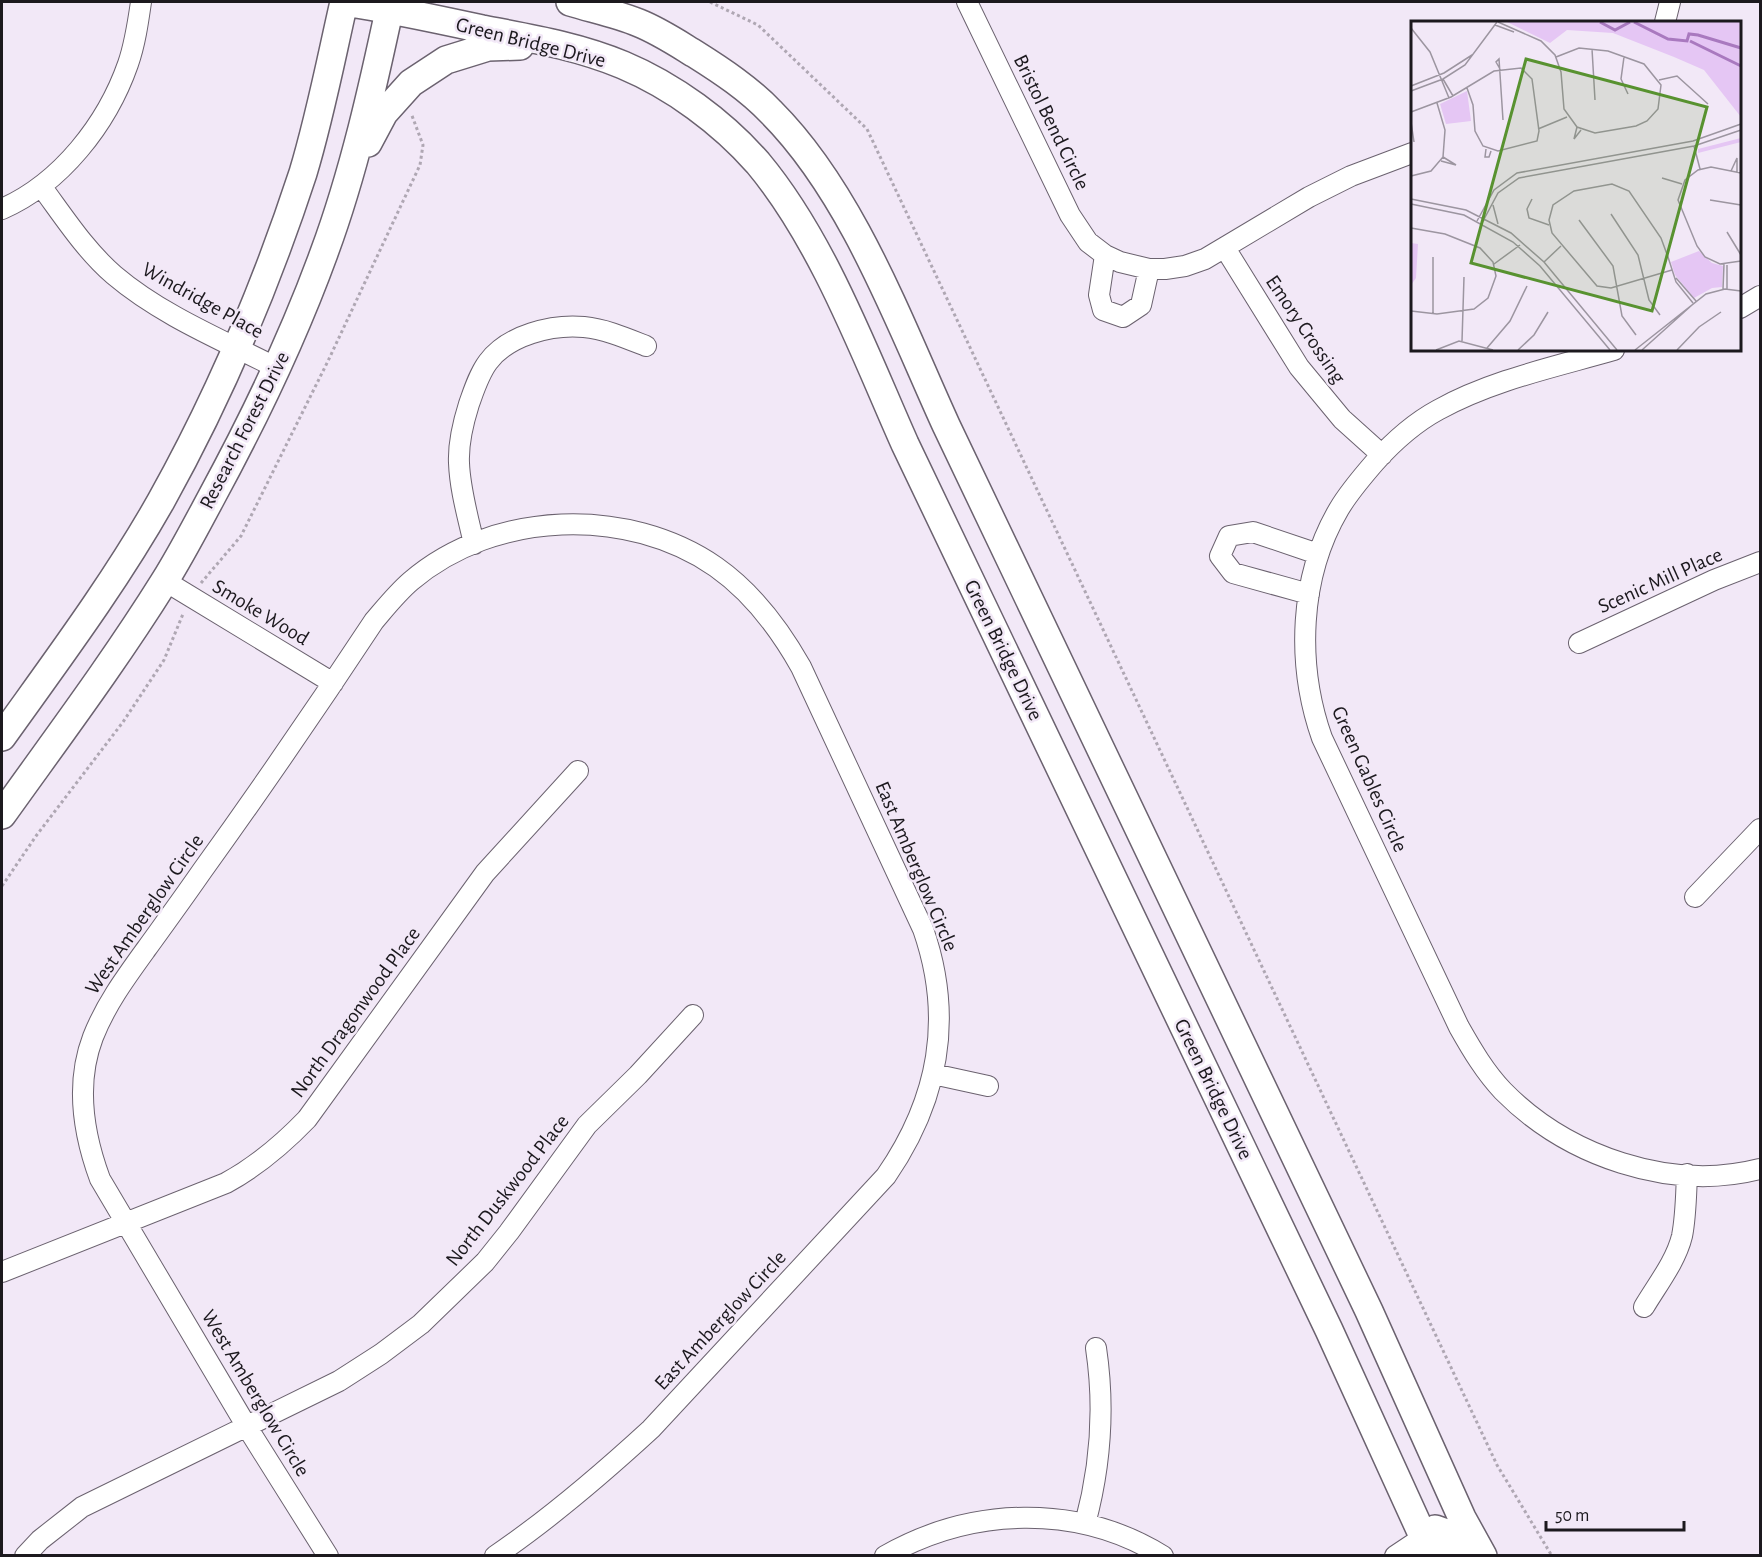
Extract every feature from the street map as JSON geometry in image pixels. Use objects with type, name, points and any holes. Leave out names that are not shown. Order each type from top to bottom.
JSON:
[{"type":"main road","name":"Green Bridge Drive","points":[[344,2],[390,5],[557,44],[622,65],[666,89],[715,122],[740,144],[783,197],[805,232],[853,326],[905,444],[1324,1319],[1427,1547]]},
{"type":"main road","name":"Research Forest Drive","points":[[2,737],[125,560],[155,511],[200,428],[262,289],[303,172],[320,113],[344,2]]},
{"type":"main road","name":"Green Bridge Drive","points":[[570,2],[639,23],[678,44],[743,86],[793,136],[820,172],[843,209],[893,307],[946,425],[1370,1311],[1462,1518],[1482,1556]]},
{"type":"main road","name":"Research Forest Drive","points":[[2,815],[165,581],[238,449],[277,368],[325,252],[346,187],[367,110],[390,5]]},
{"type":"main road","points":[[346,187],[384,113],[411,83],[446,60],[488,47],[557,44]]},
{"type":"main road","points":[[1427,1547],[1435,1529],[1449,1534],[1461,1556]]},
{"type":"street","points":[[2,209],[41,186],[57,172],[105,114],[128,65],[141,2]]},
{"type":"street","name":"Bristol Bend Circle","points":[[967,2],[1070,214],[1088,242],[1105,255],[1120,262],[1149,269],[1165,269],[1185,266],[1205,259],[1309,197],[1351,176],[1411,154]]},
{"type":"street","points":[[1665,21],[1670,2]]},
{"type":"street","name":"Windridge Place","points":[[41,186],[80,240],[114,275],[175,315],[277,368]]},
{"type":"street","name":"Emory Crossing","points":[[1225,248],[1299,367],[1342,418],[1382,455]]},
{"type":"street","points":[[1105,255],[1099,295],[1103,310],[1123,317],[1141,305],[1149,269]]},
{"type":"street","points":[[1741,307],[1761,296]]},
{"type":"street","points":[[474,544],[462,494],[459,462],[462,427],[474,388],[489,362],[512,342],[528,335],[557,328],[585,327],[619,335],[646,346]]},
{"type":"street","name":"Green Gables Circle","points":[[1611,351],[1497,384],[1435,411],[1399,437],[1356,484],[1340,508],[1318,554],[1309,594],[1305,651],[1308,689],[1322,738],[1459,1027],[1484,1068],[1502,1090],[1554,1132],[1577,1145],[1619,1162],[1665,1173],[1734,1173],[1761,1169]]},
{"type":"street","name":"East Amberglow Circle","points":[[474,544],[515,530],[541,526],[593,524],[620,527],[670,542],[695,554],[717,568],[756,603],[773,622],[801,667],[923,929],[933,957],[940,1025],[933,1074],[922,1113],[912,1135],[886,1176],[651,1429],[553,1515],[495,1556]]},
{"type":"street","points":[[1309,594],[1233,573],[1220,556],[1229,536],[1253,532],[1318,554]]},
{"type":"street","name":"West Amberglow Circle","points":[[328,1556],[247,1426],[100,1179],[86,1132],[83,1087],[93,1038],[110,999],[238,822],[374,621],[412,580],[452,554],[474,544]]},
{"type":"street","name":"Scenic Mill Place","points":[[1579,643],[1714,580],[1761,562]]},
{"type":"street","name":"Smoke Wood","points":[[165,581],[333,683]]},
{"type":"street","name":"North Dragonwood Place","points":[[2,1272],[226,1183],[278,1149],[307,1119],[485,873],[578,771]]},
{"type":"street","points":[[1695,897],[1761,829]]},
{"type":"street","name":"North Duskwood Place","points":[[25,1556],[40,1540],[82,1508],[339,1381],[381,1354],[421,1324],[465,1284],[497,1247],[587,1125],[638,1076],[693,1014]]},
{"type":"street","points":[[933,1074],[988,1086]]},
{"type":"street","points":[[1644,1307],[1682,1238],[1687,1174]]},
{"type":"street","points":[[1085,1524],[1099,1462],[1100,1376],[1096,1348]]},
{"type":"street","points":[[885,1556],[927,1535],[980,1521],[1037,1517],[1085,1524],[1128,1537],[1162,1556]]},
{"type":"street","points":[[1395,1556],[1427,1547]]},
{"type":"path","points":[[710,2],[758,25],[867,129],[1497,1465],[1552,1556]]}]
